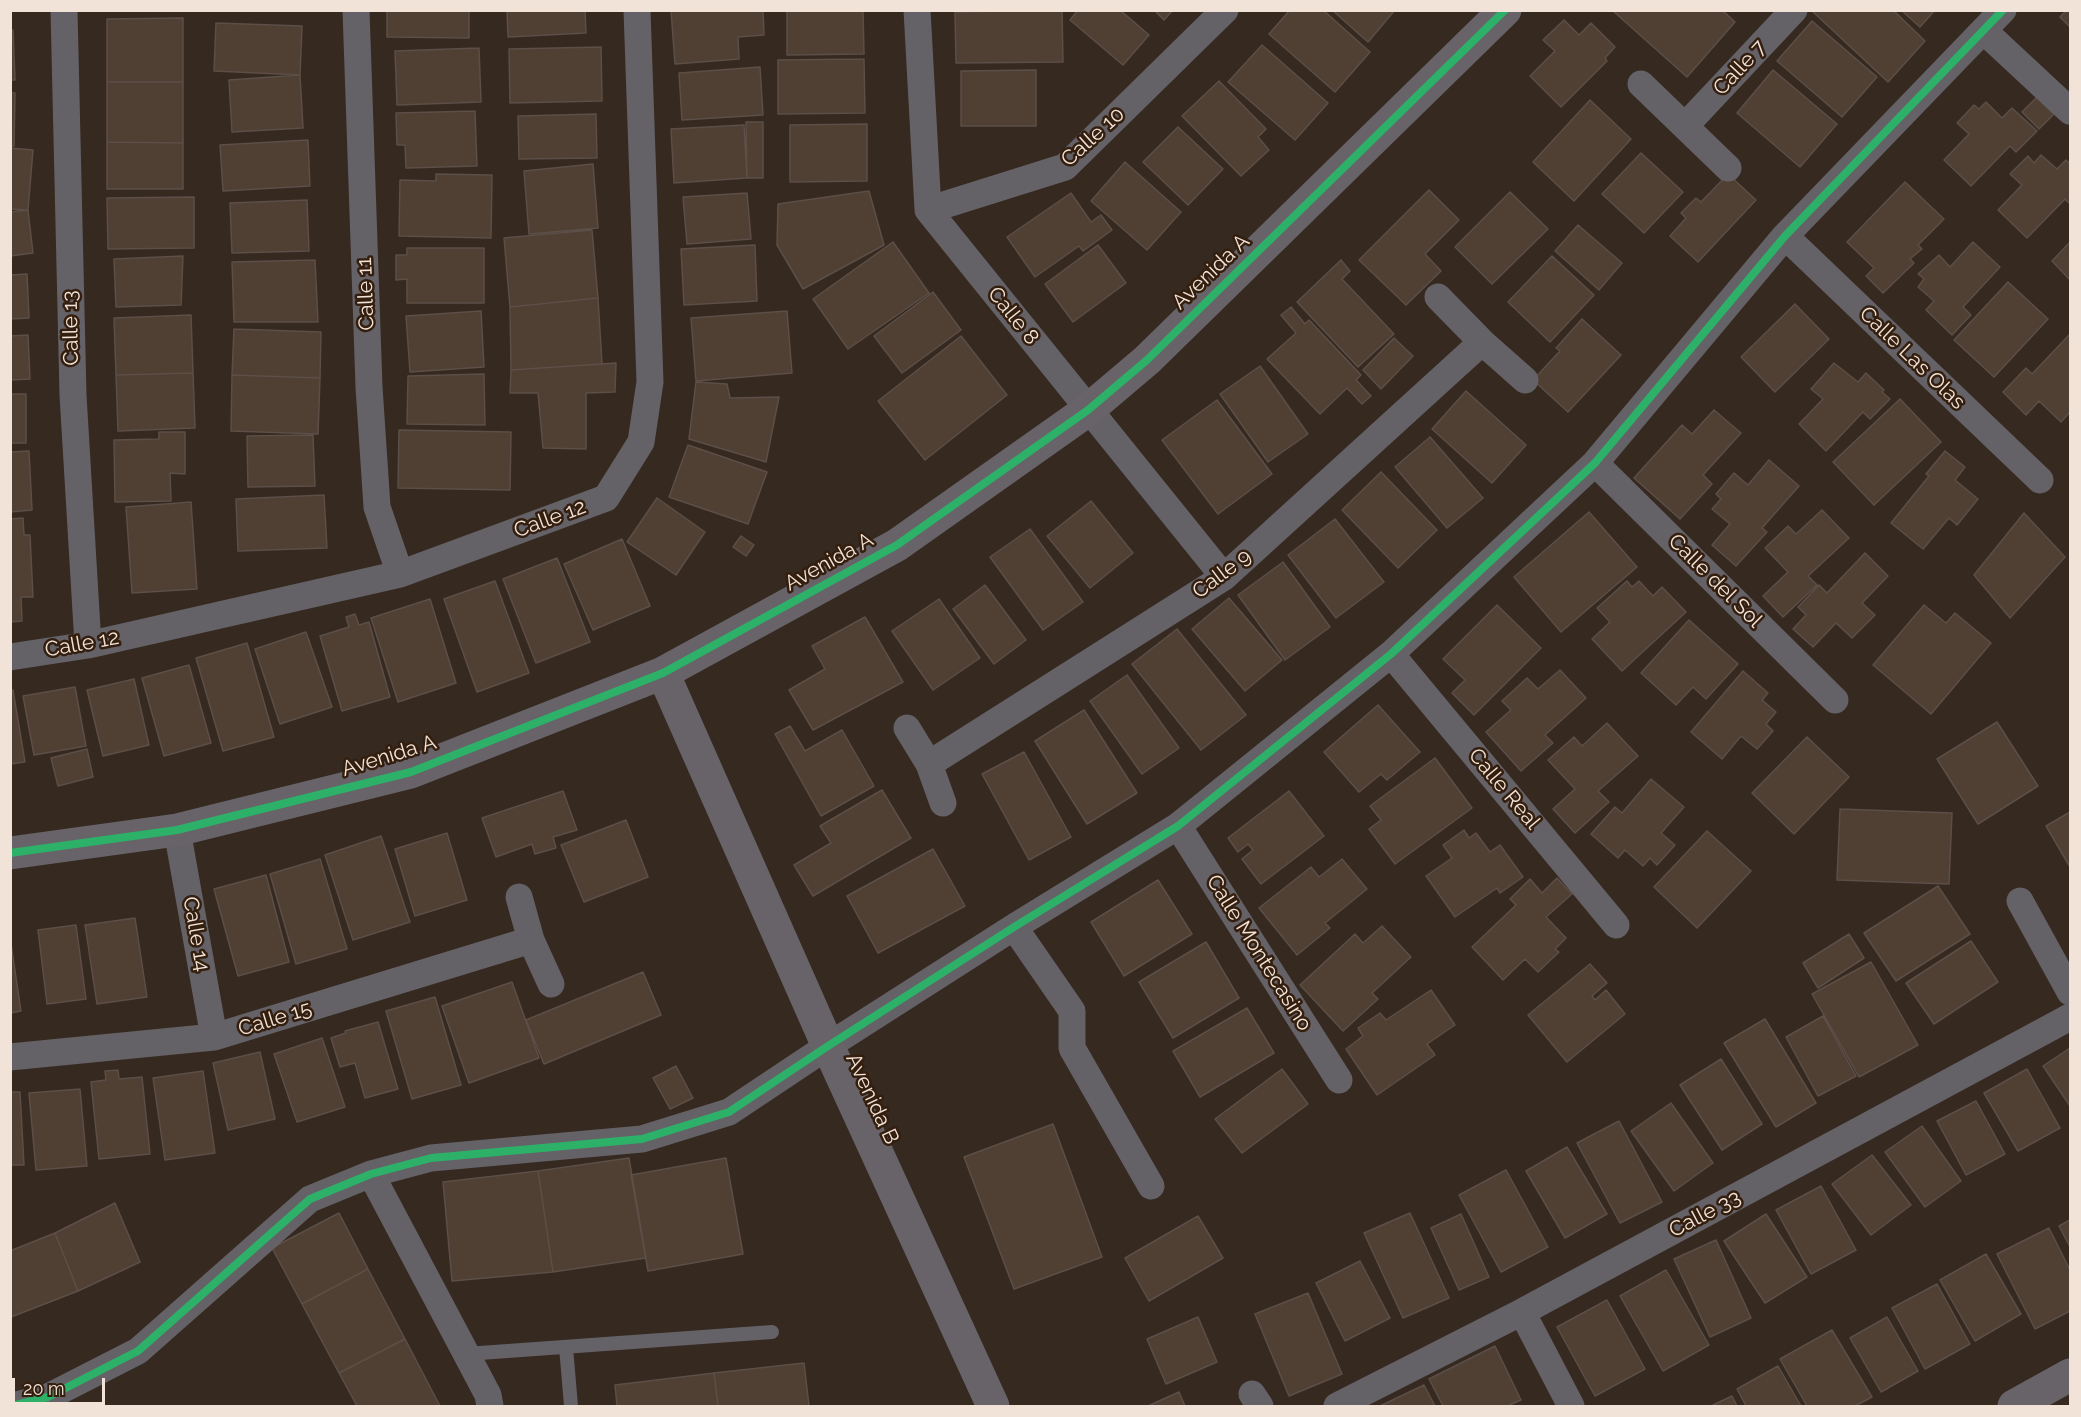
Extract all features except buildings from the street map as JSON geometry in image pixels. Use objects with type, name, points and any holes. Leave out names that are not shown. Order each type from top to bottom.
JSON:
[{"type":"street","name":"Calle 13","points":[[64,10],[73,395],[88,645]]},
{"type":"street","name":"Calle 11","points":[[356,10],[369,387],[377,507],[400,574]]},
{"type":"street","name":"Calle 12","points":[[10,657],[88,645],[400,574],[606,498],[641,442],[650,382],[637,10]]},
{"type":"street","points":[[916,10],[928,210]]},
{"type":"street","name":"Calle 10","points":[[928,210],[1065,167],[1225,10]]},
{"type":"street","name":"Avenida A","points":[[10,853],[177,830],[411,772],[663,673],[897,545],[1089,410],[1147,360],[1505,10]]},
{"type":"street","name":"Calle 7","points":[[1685,126],[1794,10]]},
{"type":"street","points":[[12,1407],[48,1398],[138,1351],[310,1199],[370,1174],[432,1158],[642,1139],[729,1112],[1014,927],[1178,826],[1392,654],[1595,463],[1785,236],[2003,10]]},
{"type":"street","points":[[1983,30],[2070,111]]},
{"type":"street","points":[[1641,84],[1728,168]]},
{"type":"street","name":"Calle 8","points":[[928,210],[1224,577]]},
{"type":"street","name":"Calle Las Olas","points":[[1785,236],[2040,480]]},
{"type":"street","points":[[1438,297],[1482,342],[1526,380]]},
{"type":"street","name":"Calle 9","points":[[929,764],[1224,577],[1482,342]]},
{"type":"street","name":"Calle del Sol","points":[[1595,463],[1835,700]]},
{"type":"street","name":"Calle Real","points":[[1392,654],[1616,925]]},
{"type":"street","name":"Avenida B","points":[[663,673],[828,1046],[993,1407]]},
{"type":"street","points":[[907,728],[929,764],[943,803]]},
{"type":"street","name":"Calle Montecasino","points":[[1178,826],[1339,1080]]},
{"type":"street","name":"Calle 14","points":[[177,830],[214,1037]]},
{"type":"street","points":[[519,897],[531,940],[551,984]]},
{"type":"street","points":[[2020,901],[2070,992]]},
{"type":"street","points":[[1014,927],[1072,1011],[1072,1048],[1151,1186]]},
{"type":"street","name":"Calle 15","points":[[10,1057],[214,1037],[531,940]]},
{"type":"street","name":"Calle 33","points":[[1337,1407],[1522,1312],[2070,1017]]},
{"type":"street","points":[[370,1174],[488,1395],[490,1407]]},
{"type":"street","points":[[1522,1312],[1570,1407]]},
{"type":"street","points":[[2014,1407],[2070,1375]]},
{"type":"lane","points":[[466,1354],[772,1332]]},
{"type":"lane","points":[[566,1347],[571,1407]]},
{"type":"cycle path","points":[[10,853],[177,830],[411,772],[663,673],[897,545],[1088,410],[1147,360],[1505,10]]},
{"type":"cycle path","points":[[12,1406],[48,1397],[138,1351],[310,1199],[371,1174],[431,1158],[642,1139],[729,1112],[1014,927],[1178,826],[1391,654],[1595,463],[1785,236],[2003,10]]}]
